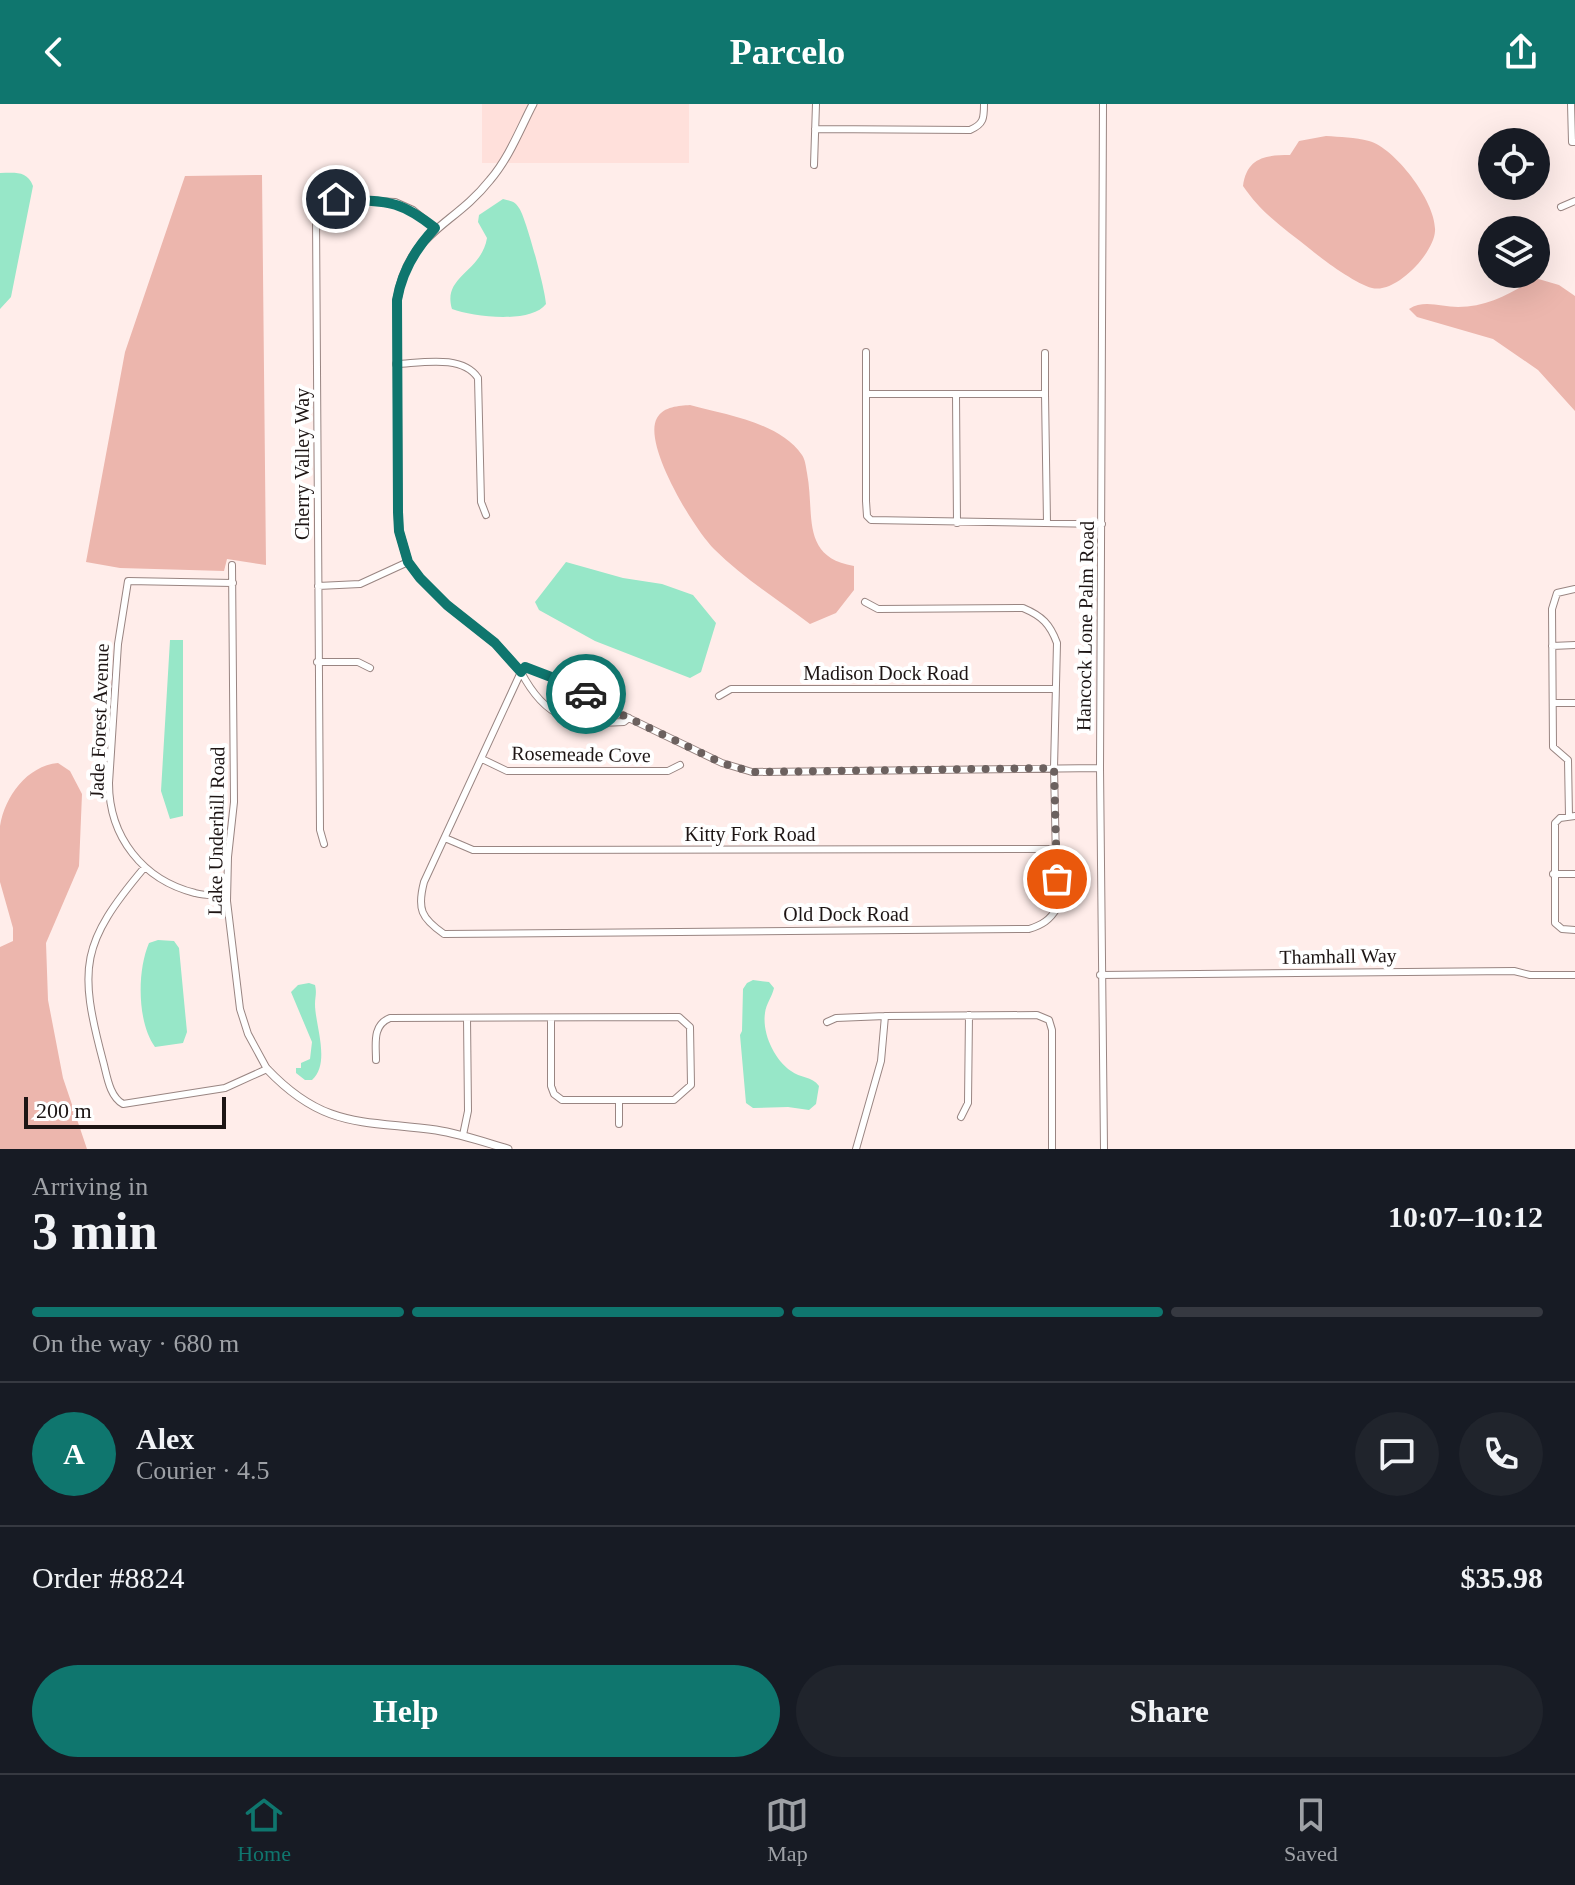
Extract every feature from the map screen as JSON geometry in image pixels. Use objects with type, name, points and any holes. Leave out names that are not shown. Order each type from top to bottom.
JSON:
[{"type":"street","points":[[814,165],[816,104]]},
{"type":"street","points":[[815,129],[970,130],[979,126],[984,119],[984,104]]},
{"type":"street","name":"Hancock Lone Palm Road","points":[[1103,104],[1100,975],[1104,1149]]},
{"type":"street","points":[[1571,104],[1572,142],[1575,142]]},
{"type":"street","points":[[532,106],[493,178],[477,195],[435,228],[411,257],[399,287],[396,364],[399,531],[408,562],[430,590],[495,643],[521,672],[538,699],[557,715],[575,722],[596,723],[624,722],[629,718]]},
{"type":"street","name":"Cherry Valley Way","points":[[324,844],[320,830],[317,662],[316,217],[336,199],[395,202],[413,210],[435,228]]},
{"type":"street","points":[[1561,207],[1575,201]]},
{"type":"street","points":[[866,352],[867,516],[878,522],[1102,524]]},
{"type":"street","points":[[1045,353],[1047,523]]},
{"type":"street","points":[[396,364],[458,363],[474,371],[478,378],[481,502],[486,515]]},
{"type":"street","points":[[866,394],[1045,394]]},
{"type":"street","points":[[956,394],[957,523]]},
{"type":"street","points":[[318,586],[360,584],[408,562]]},
{"type":"street","name":"Lake Underhill Road","points":[[232,565],[234,802],[227,896],[240,1009],[248,1034],[267,1069],[305,1102],[343,1119],[463,1135],[508,1149]]},
{"type":"street","name":"Jade Forest Avenue","points":[[227,896],[198,894],[172,885],[144,868],[120,834],[109,794],[117,650],[128,581],[233,583]]},
{"type":"street","points":[[1575,589],[1555,595],[1552,646],[1553,747],[1572,760],[1572,816],[1560,818],[1555,823],[1555,923],[1562,929],[1575,930]]},
{"type":"street","name":"Old Dock Road","points":[[521,672],[424,882],[421,912],[431,925],[444,934],[1029,929],[1051,919],[1057,908],[1054,768],[1057,643],[1051,626],[1038,614],[1023,608],[878,609],[865,602]]},
{"type":"street","points":[[1552,646],[1575,645]]},
{"type":"street","points":[[317,662],[358,662],[370,668]]},
{"type":"street","points":[[521,672],[525,667],[572,685],[614,711],[722,763],[752,772],[1100,768]]},
{"type":"street","name":"Madison Dock Road","points":[[719,696],[731,689],[1055,689]]},
{"type":"street","points":[[1553,703],[1575,703]]},
{"type":"street","name":"Rosemeade Cove","points":[[482,759],[507,771],[668,771],[680,765]]},
{"type":"street","name":"Kitty Fork Road","points":[[445,838],[473,850],[1057,849]]},
{"type":"street","points":[[144,868],[102,924],[88,973],[90,1010],[115,1099],[130,1104],[219,1089],[267,1069]]},
{"type":"street","points":[[1553,874],[1575,874]]},
{"type":"street","name":"Thamhall Way","points":[[1100,975],[1514,971],[1530,975],[1575,975]]},
{"type":"street","points":[[961,1117],[968,1103],[969,1015]]},
{"type":"street","points":[[827,1022],[836,1018],[969,1015],[1037,1015],[1049,1020],[1052,1030],[1052,1149]]},
{"type":"street","points":[[856,1149],[881,1061],[885,1016]]},
{"type":"street","points":[[376,1060],[377,1029],[387,1019],[679,1017],[690,1027],[691,1085],[674,1100],[562,1100],[554,1094],[551,1086],[551,1018]]},
{"type":"street","points":[[463,1135],[468,1111],[467,1018]]},
{"type":"street","points":[[619,1101],[619,1124]]},
{"type":"shaded area","points":[[482,104],[689,104],[689,163],[482,163]]},
{"type":"shaded area","points":[[1326,136],[1369,141],[1391,154],[1412,178],[1429,206],[1434,219],[1433,240],[1412,270],[1392,285],[1372,288],[1340,271],[1274,220],[1243,186],[1253,163],[1266,157],[1290,155],[1299,141]]},
{"type":"shaded area","points":[[0,173],[24,175],[33,186],[11,297],[0,309]]},
{"type":"shaded area","points":[[262,175],[266,565],[227,559],[224,571],[120,568],[86,562],[125,352],[185,176]]},
{"type":"shaded area","points":[[503,199],[516,204],[522,214],[546,304],[528,314],[501,317],[452,309],[452,289],[478,259],[487,238],[478,222],[479,215]]},
{"type":"shaded area","points":[[1550,282],[1575,296],[1575,411],[1538,370],[1493,339],[1417,317],[1409,309],[1427,304],[1458,307],[1479,305],[1518,288],[1550,288]]},
{"type":"shaded area","points":[[690,405],[766,427],[792,444],[802,455],[807,473],[813,532],[818,543],[825,553],[837,561],[854,566],[854,590],[836,613],[810,624],[748,579],[705,539],[672,486],[663,466],[654,430],[657,418],[664,411]]},
{"type":"shaded area","points":[[566,562],[623,578],[662,584],[693,595],[716,623],[701,672],[690,678],[595,641],[539,610],[535,602]]},
{"type":"shaded area","points":[[170,640],[183,640],[183,816],[170,819],[161,791]]},
{"type":"shaded area","points":[[58,763],[70,771],[82,794],[79,866],[46,943],[48,1000],[63,1078],[87,1149],[0,1149],[0,947],[13,941],[13,928],[0,882],[0,826],[7,804],[19,784],[37,770]]},
{"type":"shaded area","points":[[174,941],[179,948],[187,1032],[183,1043],[155,1047],[145,1024],[141,982],[149,943]]},
{"type":"shaded area","points":[[753,980],[769,982],[774,988],[765,1021],[767,1037],[775,1053],[791,1071],[813,1080],[819,1086],[816,1104],[809,1110],[753,1108],[746,1103],[740,1035],[743,989]]},
{"type":"shaded area","points":[[309,983],[316,988],[321,1054],[318,1073],[312,1080],[305,1080],[296,1073],[296,1068],[301,1068],[301,1063],[310,1059],[312,1042],[291,992],[298,985]]},
{"type":"way so far","points":[[586,694],[614,711],[722,763],[752,772],[1054,768],[1057,879]]},
{"type":"route","points":[[336,199],[395,202],[413,210],[435,228],[411,257],[397,300],[398,512],[399,531],[408,562],[430,590],[495,643],[521,672],[525,667],[541,672],[586,694]]}]
